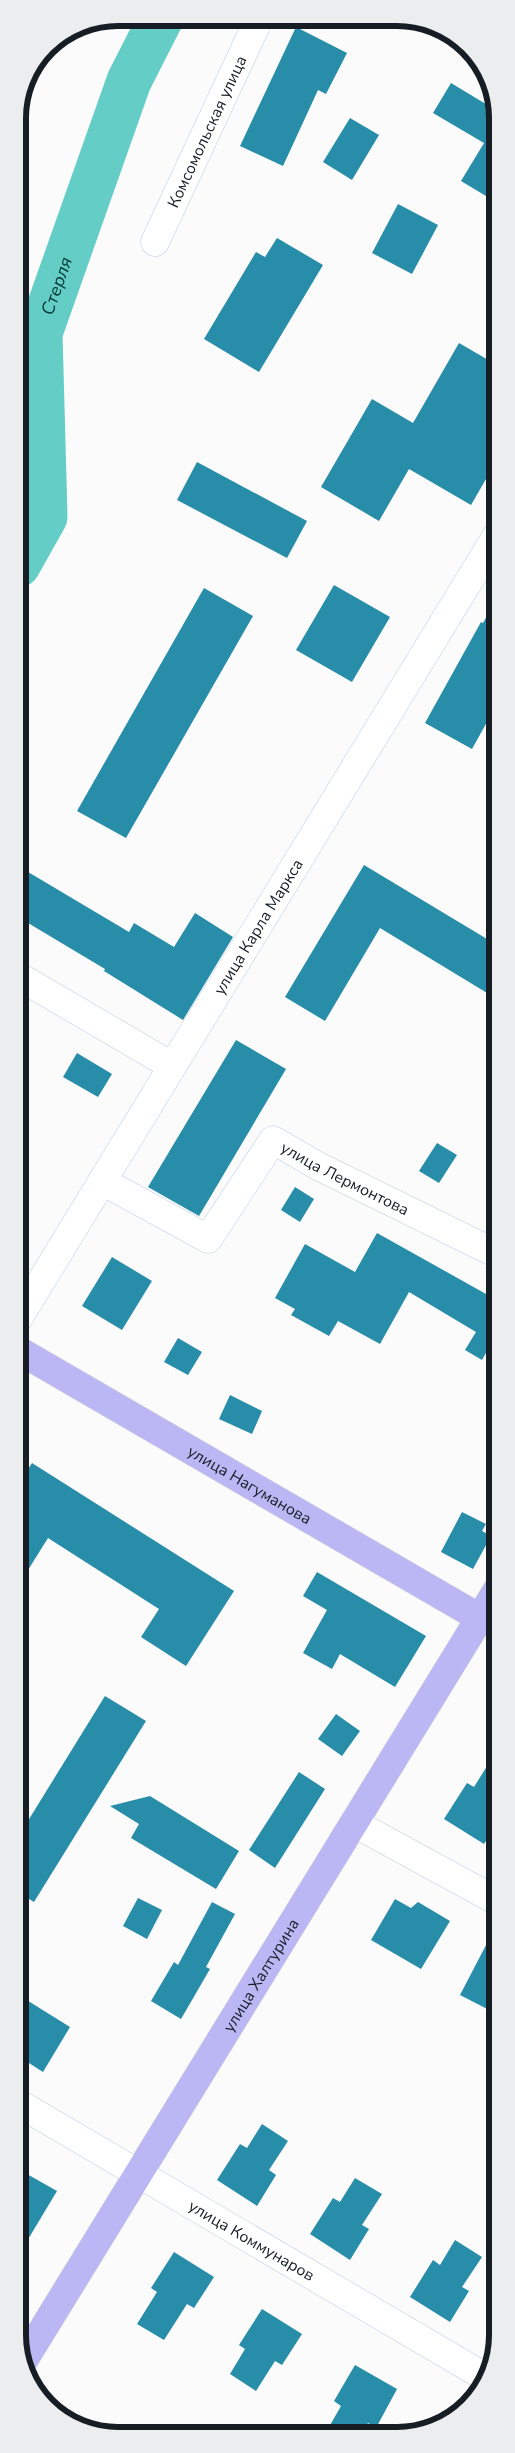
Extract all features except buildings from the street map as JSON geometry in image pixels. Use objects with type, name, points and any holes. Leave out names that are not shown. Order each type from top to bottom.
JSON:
[{"type":"main road","name":"улица Нагуманова","points":[[26,1355],[480,1618]]},
{"type":"main road","name":"улица Халтурина","points":[[28,2353],[489,1603]]},
{"type":"street","name":"Комсомольская улица","points":[[155,242],[256,26]]},
{"type":"street","name":"улица Карла Маркса","points":[[26,1306],[489,547]]},
{"type":"street","points":[[26,981],[172,1066]]},
{"type":"street","name":"улица Лермонтова","points":[[102,1181],[208,1239],[273,1140],[318,1166],[489,1250]]},
{"type":"street","points":[[354,1823],[489,1898]]},
{"type":"street","name":"улица Коммунаров","points":[[26,2108],[480,2374]]},
{"type":"waterway","name":"Стерля","points":[[26,551],[45,517],[40,333],[129,81],[157,26]]}]
